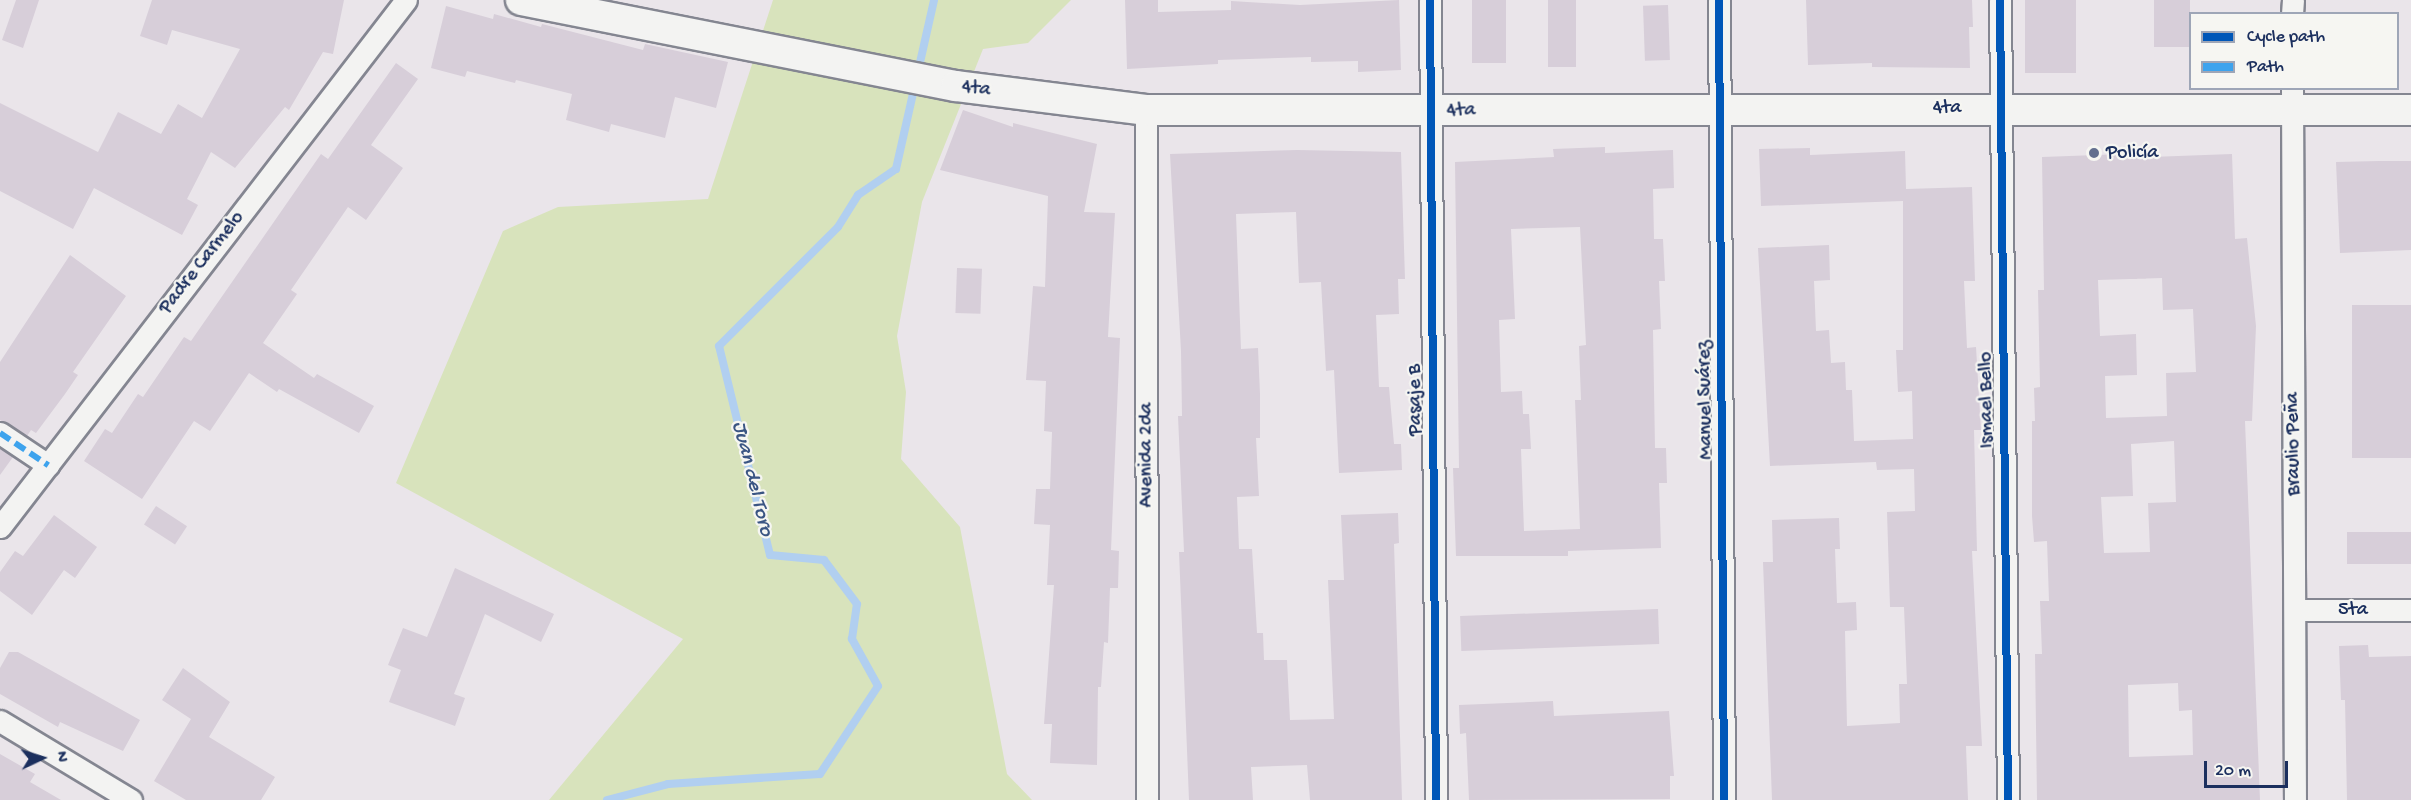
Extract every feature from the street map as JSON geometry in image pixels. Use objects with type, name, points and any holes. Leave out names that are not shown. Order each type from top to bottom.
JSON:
[{"type":"main road","name":"4ta","points":[[521,0],[956,86],[1146,111],[1429,112],[2000,108],[2292,99],[2411,110]]},
{"type":"street","name":"Padre Carmelo","points":[[0,527],[406,0]]},
{"type":"street","name":"Pasaje B","points":[[1430,0],[1429,112],[1436,800]]},
{"type":"street","name":"Manuel Suárez","points":[[1719,0],[1724,800]]},
{"type":"street","name":"Ismael Bello","points":[[2000,0],[2008,800]]},
{"type":"street","name":"Braulio Peña","points":[[2292,99],[2296,610],[2295,800]]},
{"type":"street","name":"Avenida 2da","points":[[1146,111],[1147,800]]},
{"type":"street","points":[[0,433],[48,465]]},
{"type":"street","name":"5ta","points":[[2296,610],[2411,610]]},
{"type":"street","points":[[0,721],[131,800]]},
{"type":"green space","points":[[773,0],[1071,0],[1028,43],[983,49],[922,202],[897,336],[906,392],[901,459],[960,527],[1007,774],[1032,800],[549,800],[683,639],[396,483],[503,231],[558,207],[708,199]]},
{"type":"building","points":[[16,0],[39,0],[23,48],[2,40]]},
{"type":"building","points":[[152,0],[344,0],[333,54],[323,52],[289,110],[285,107],[235,168],[211,152],[187,199],[198,205],[182,235],[94,188],[73,229],[0,191],[0,103],[98,152],[118,112],[161,134],[178,104],[202,118],[240,49],[172,30],[167,45],[140,36]]},
{"type":"building","points":[[1125,0],[1158,0],[1158,12],[1231,10],[1231,1],[1300,5],[1399,0],[1401,70],[1358,72],[1358,61],[1311,62],[1311,57],[1218,60],[1218,64],[1127,69]]},
{"type":"building","points":[[1472,0],[1506,0],[1506,63],[1472,63]]},
{"type":"building","points":[[1548,0],[1576,0],[1576,67],[1548,67]]},
{"type":"building","points":[[1806,0],[1972,0],[1973,27],[1969,27],[1970,68],[1872,67],[1872,63],[1808,65]]},
{"type":"building","points":[[2025,0],[2076,0],[2076,73],[2025,73]]},
{"type":"building","points":[[2154,0],[2190,0],[2189,47],[2154,47]]},
{"type":"building","points":[[1668,5],[1670,60],[1645,61],[1643,6]]},
{"type":"building","points":[[446,6],[493,19],[494,14],[541,27],[542,24],[643,50],[645,44],[728,62],[716,108],[675,97],[665,138],[611,124],[609,132],[566,120],[572,94],[516,80],[515,83],[467,71],[465,77],[431,68]]},
{"type":"building","points":[[396,63],[418,79],[371,145],[403,168],[366,220],[348,207],[291,290],[297,294],[263,343],[314,378],[317,374],[374,406],[359,433],[279,389],[277,392],[249,373],[210,431],[194,421],[142,499],[84,461],[105,429],[112,433],[138,394],[143,397],[184,337],[191,341],[321,154],[328,159]]},
{"type":"building","points":[[963,110],[1013,127],[1013,123],[1097,144],[1084,212],[1115,213],[1108,337],[1120,338],[1111,550],[1119,551],[1118,588],[1110,588],[1108,643],[1104,642],[1101,687],[1098,687],[1097,765],[1050,763],[1052,724],[1044,724],[1054,585],[1047,585],[1050,525],[1034,524],[1036,489],[1050,489],[1052,432],[1044,431],[1046,381],[1026,380],[1033,286],[1045,287],[1048,196],[940,170]]},
{"type":"building","points":[[1605,147],[1605,153],[1673,150],[1674,188],[1653,189],[1654,239],[1663,239],[1665,281],[1659,281],[1661,329],[1653,330],[1655,448],[1666,448],[1667,483],[1659,483],[1661,548],[1568,551],[1568,556],[1456,556],[1453,468],[1459,468],[1455,162],[1554,157],[1553,149]],"holes":[[[1580,227],[1586,345],[1579,346],[1581,400],[1575,400],[1580,529],[1524,531],[1521,449],[1531,449],[1529,414],[1523,414],[1522,391],[1501,392],[1499,320],[1515,319],[1511,229]]]},
{"type":"building","points":[[1810,148],[1810,155],[1905,151],[1906,189],[1972,187],[1975,281],[1964,281],[1967,348],[1976,347],[1981,430],[1974,430],[1977,551],[1972,551],[1982,746],[1966,746],[1968,800],[1772,800],[1763,562],[1773,562],[1772,520],[1839,518],[1840,549],[1835,549],[1837,603],[1856,602],[1857,630],[1845,631],[1847,726],[1900,723],[1899,684],[1907,684],[1904,607],[1890,607],[1887,512],[1915,511],[1914,469],[1877,470],[1876,462],[1770,466],[1758,248],[1829,245],[1830,280],[1814,281],[1816,331],[1829,330],[1831,363],[1845,362],[1846,390],[1852,390],[1854,441],[1913,439],[1912,391],[1898,392],[1896,350],[1903,350],[1903,201],[1761,206],[1759,149]]},
{"type":"building","points":[[1297,150],[1401,152],[1405,279],[1398,279],[1399,314],[1376,315],[1379,387],[1389,387],[1394,444],[1401,444],[1402,470],[1339,473],[1334,370],[1326,371],[1321,282],[1299,283],[1296,212],[1236,214],[1241,349],[1258,348],[1260,394],[1260,438],[1256,438],[1259,496],[1237,497],[1239,549],[1252,549],[1257,633],[1263,633],[1264,660],[1287,660],[1290,720],[1334,719],[1328,580],[1344,580],[1341,515],[1398,513],[1399,543],[1394,544],[1402,800],[1310,800],[1307,765],[1251,767],[1253,800],[1189,800],[1179,552],[1184,552],[1178,416],[1182,416],[1181,351],[1170,154]]},
{"type":"building","points":[[2124,154],[2124,158],[2232,154],[2235,239],[2247,238],[2256,326],[2252,421],[2245,421],[2260,800],[2037,800],[2035,654],[2042,654],[2040,601],[2049,601],[2047,541],[2034,542],[2032,516],[2034,388],[2040,387],[2038,290],[2044,290],[2042,157]],"holes":[[[2162,278],[2163,310],[2193,309],[2196,372],[2166,373],[2167,416],[2106,418],[2105,376],[2137,375],[2136,334],[2100,336],[2098,280]],[[2174,441],[2176,502],[2148,503],[2150,552],[2104,553],[2101,497],[2133,496],[2131,444]],[[2178,683],[2179,711],[2192,710],[2193,755],[2129,757],[2128,685]]]},
{"type":"building","points":[[2411,161],[2411,250],[2340,253],[2336,162]]},
{"type":"building","points":[[70,255],[126,296],[73,372],[78,375],[65,394],[36,433],[31,430],[27,436],[0,420],[0,362]]},
{"type":"building","points":[[957,268],[982,269],[980,314],[955,313]]},
{"type":"building","points":[[2352,305],[2411,305],[2411,458],[2352,458]]},
{"type":"building","points":[[0,448],[13,457],[0,475]]},
{"type":"building","points":[[156,506],[187,526],[175,545],[144,524]]},
{"type":"building","points":[[54,515],[97,547],[75,578],[64,570],[32,615],[0,591],[0,572],[15,551],[23,556]]},
{"type":"building","points":[[2347,532],[2411,532],[2411,564],[2347,564]]},
{"type":"building","points":[[455,568],[554,614],[541,642],[485,614],[454,694],[465,698],[455,726],[389,702],[401,670],[388,665],[403,628],[427,637]]},
{"type":"building","points":[[1658,609],[1659,644],[1461,651],[1460,616]]},
{"type":"building","points":[[2368,645],[2369,657],[2411,656],[2411,800],[2347,800],[2345,700],[2341,700],[2339,646]]},
{"type":"building","points":[[9,652],[18,652],[140,720],[123,751],[60,722],[58,727],[0,694],[0,668]]},
{"type":"building","points":[[183,668],[230,702],[209,737],[275,777],[261,800],[186,800],[154,781],[191,719],[162,700]]},
{"type":"building","points":[[1553,701],[1554,716],[1669,711],[1674,776],[1670,776],[1670,799],[1469,800],[1466,733],[1460,734],[1459,705]]},
{"type":"building","points":[[0,754],[35,774],[30,782],[61,800],[0,800]]},
{"type":"waterway","name":"Juan del Toro","points":[[607,800],[668,784],[820,774],[878,686],[852,639],[857,604],[824,560],[770,555],[719,346],[838,227],[858,195],[896,169],[934,0]]},
{"type":"marked path","points":[[0,433],[48,465]]},
{"type":"cycle path","points":[[1430,0],[1436,800]]},
{"type":"cycle path","points":[[1719,0],[1724,800]]},
{"type":"cycle path","points":[[2000,0],[2008,800]]},
{"type":"place","name":"Policía","points":[[2094,153]]}]
